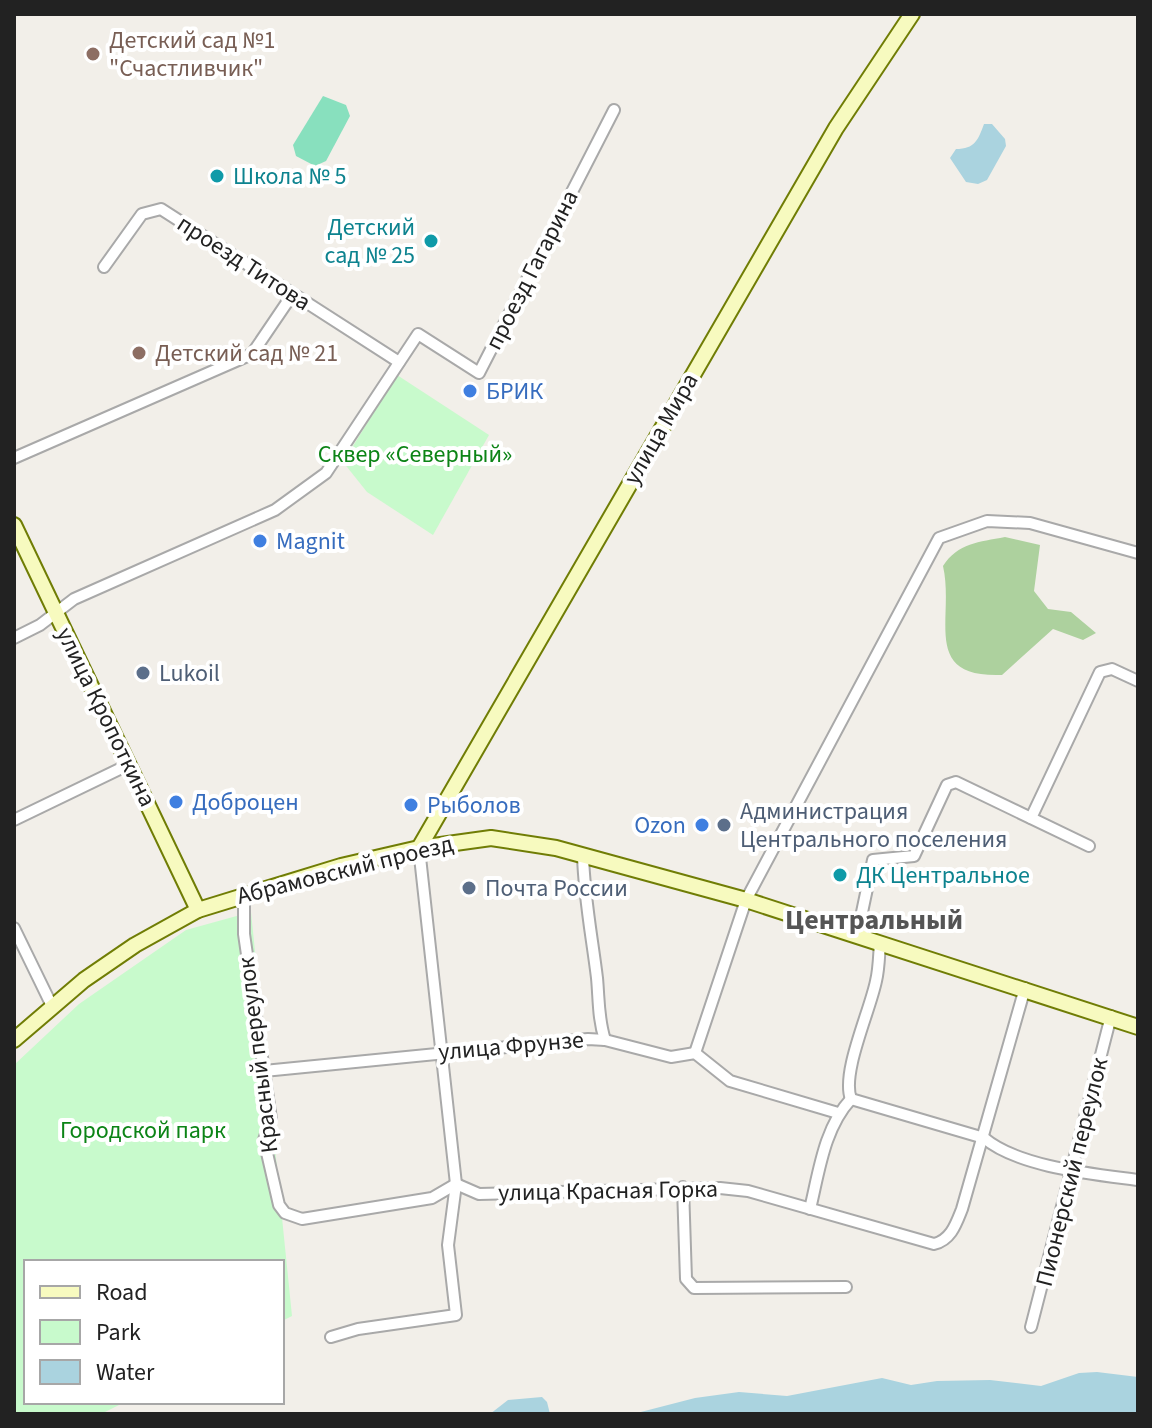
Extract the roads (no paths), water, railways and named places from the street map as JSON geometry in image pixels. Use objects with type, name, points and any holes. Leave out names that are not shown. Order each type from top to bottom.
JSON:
[{"type":"street","name":"улица Мира","points":[[419,848],[836,128],[912,14]]},
{"type":"street","name":"проезд Гагарина","points":[[14,638],[40,625],[55,611],[154,562],[275,510],[326,473],[418,334],[479,373],[614,110]]},
{"type":"street","name":"проезд Титова","points":[[104,267],[142,214],[161,209],[399,362]]},
{"type":"street","points":[[14,458],[252,354],[292,295]]},
{"type":"street","points":[[838,1113],[730,1081],[695,1053],[746,900],[939,538],[987,521],[1030,523],[1138,553]]},
{"type":"street","name":"улица Кропоткина","points":[[14,525],[198,910]]},
{"type":"street","points":[[1031,818],[1100,672],[1112,669],[1138,681]]},
{"type":"street","points":[[14,820],[130,764]]},
{"type":"street","points":[[857,936],[873,860],[914,856],[947,785],[956,782],[1089,846]]},
{"type":"street","name":"Абрамовский проезд","points":[[14,1040],[52,1006],[135,945],[198,910],[244,894],[419,848],[491,838],[583,855],[746,900],[1138,1027]]},
{"type":"street","points":[[331,1337],[358,1329],[456,1315],[448,1245],[456,1184],[419,848]]},
{"type":"street","points":[[583,855],[584,893],[597,980],[600,1025],[605,1040]]},
{"type":"street","name":"Красный переулок","points":[[244,894],[244,934],[271,1119],[264,1140],[279,1205],[285,1213],[302,1219],[432,1198],[456,1184]]},
{"type":"street","points":[[14,928],[52,1006]]},
{"type":"street","points":[[851,1099],[848,1092],[852,1059],[877,980],[880,943]]},
{"type":"street","points":[[984,1138],[1025,988]]},
{"type":"street","name":"Пионерский переулок","points":[[1031,1327],[1111,1016]]},
{"type":"street","name":"улица Фрунзе","points":[[264,1071],[442,1052],[605,1040],[671,1057],[695,1053]]},
{"type":"street","points":[[810,1209],[823,1153],[838,1113],[851,1099]]},
{"type":"street","points":[[851,1099],[984,1138],[1001,1153],[1138,1180]]},
{"type":"street","name":"улица Красная Горка","points":[[456,1184],[479,1194],[683,1187],[748,1191],[934,1244],[943,1242],[954,1230],[984,1138]]},
{"type":"street","points":[[683,1187],[686,1279],[694,1288],[846,1287]]},
{"type":"water","points":[[984,124],[992,124],[1005,139],[1006,146],[987,180],[978,184],[966,182],[950,158],[956,149],[975,142]]},
{"type":"water","points":[[1079,1373],[1138,1377],[1138,1414],[633,1414],[695,1398],[739,1392],[787,1396],[882,1378],[911,1385],[990,1380],[1041,1386]]},
{"type":"water","points":[[542,1397],[550,1414],[490,1414],[508,1400]]},
{"type":"place","name":"Детский сад №1 \"Счастливчик\"","points":[[93,54]]},
{"type":"place","name":"Школа № 5","points":[[217,176]]},
{"type":"place","name":"Детский сад № 25","points":[[431,241]]},
{"type":"place","name":"Детский сад № 21","points":[[139,353]]},
{"type":"place","name":"БРИК","points":[[470,391]]},
{"type":"place","name":"Magnit","points":[[260,541]]},
{"type":"place","name":"Lukoil","points":[[143,673]]},
{"type":"place","name":"Доброцен","points":[[176,802]]},
{"type":"place","name":"Рыболов","points":[[411,805]]},
{"type":"place","name":"Ozon","points":[[702,825]]},
{"type":"place","name":"Администрация Центрального поселения","points":[[724,825]]},
{"type":"place","name":"ДК Центральное","points":[[840,875]]},
{"type":"place","name":"Почта России","points":[[469,888]]},
{"type":"district","name":"Центральный","points":[[874,920]]},
{"type":"park label","name":"Сквер «Северный»","points":[[415,454]]},
{"type":"park label","name":"Городской парк","points":[[143,1130]]}]
